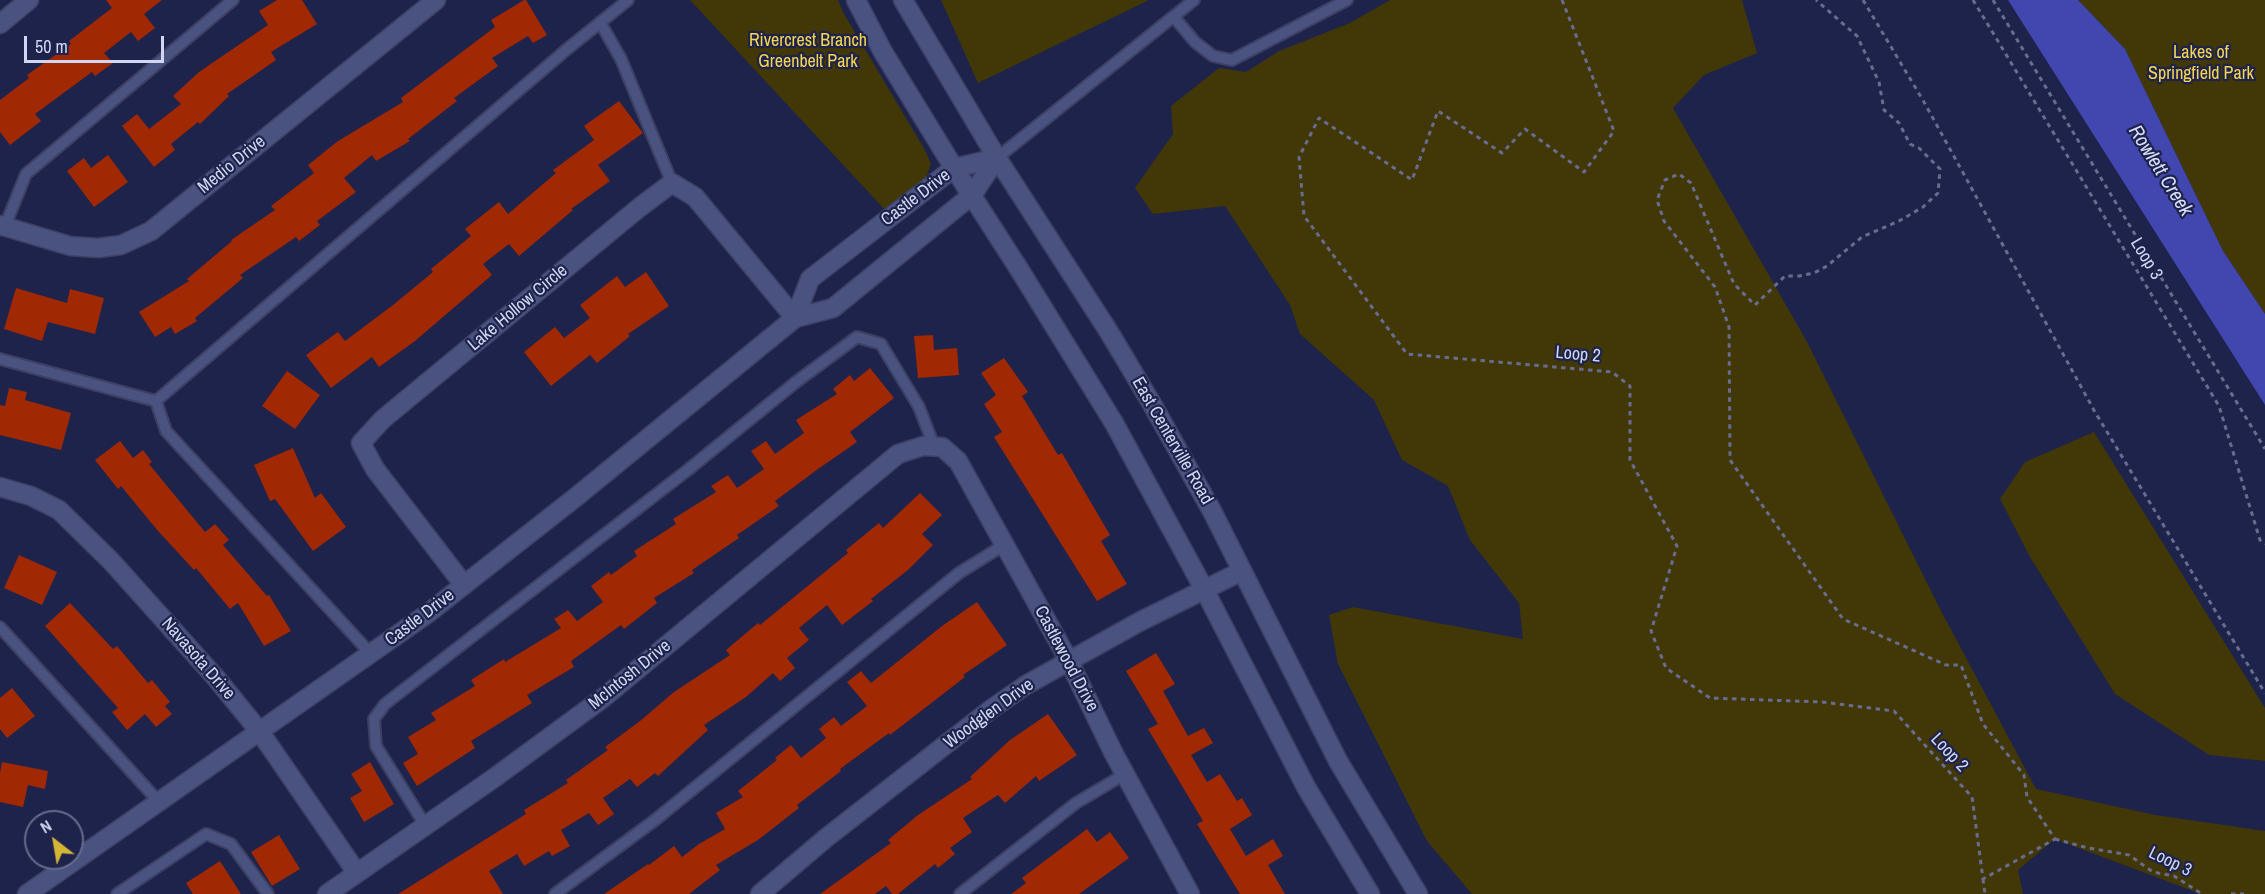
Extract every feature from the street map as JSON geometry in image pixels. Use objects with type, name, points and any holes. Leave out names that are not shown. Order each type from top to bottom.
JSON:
[{"type":"street","points":[[0,24],[29,0]]},
{"type":"street","name":"Medio Drive","points":[[3,226],[70,246],[99,248],[120,245],[151,231],[436,0]]},
{"type":"street","points":[[856,0],[883,52],[1108,414],[1204,589],[1306,787],[1370,894]]},
{"type":"street","name":"East Centerville Road","points":[[903,0],[997,158],[1109,332],[1152,404],[1212,511],[1338,761],[1419,894]]},
{"type":"street","name":"Castle Drive","points":[[795,318],[810,279],[954,168],[997,158]]},
{"type":"street","name":"Castle Drive","points":[[27,894],[371,654],[464,585],[795,318],[833,308],[972,195],[997,158]]},
{"type":"street","points":[[672,183],[695,197],[795,318]]},
{"type":"street","name":"Lake Hollow Circle","points":[[464,585],[375,469],[361,442],[383,419],[672,183]]},
{"type":"street","name":"Castlewood Drive","points":[[929,446],[942,447],[958,461],[1069,661],[1182,891]]},
{"type":"street","name":"McIntosh Drive","points":[[327,894],[603,698],[898,454],[929,446]]},
{"type":"street","name":"Navasota Drive","points":[[0,487],[31,496],[59,510],[111,561],[216,678],[260,732],[357,873]]},
{"type":"street","name":"Woodglen Drive","points":[[760,894],[826,838],[990,710],[1026,685],[1139,622],[1242,571]]},
{"type":"lane","points":[[3,226],[26,174],[233,0]]},
{"type":"lane","points":[[156,401],[628,0]]},
{"type":"lane","points":[[997,158],[1194,0]]},
{"type":"lane","points":[[1174,17],[1195,42],[1213,56],[1232,60],[1347,0]]},
{"type":"lane","points":[[600,22],[621,59],[672,183]]},
{"type":"lane","points":[[425,825],[376,746],[374,719],[385,704],[856,337],[881,344],[919,407],[929,446]]},
{"type":"lane","points":[[0,359],[156,401]]},
{"type":"lane","points":[[156,401],[166,431],[371,654]]},
{"type":"lane","points":[[555,894],[655,820],[959,573],[1004,545]]},
{"type":"lane","points":[[0,627],[159,802]]},
{"type":"lane","points":[[960,894],[1076,803],[1125,774]]},
{"type":"lane","points":[[117,894],[206,834],[231,844],[268,894]]},
{"type":"path","name":"Loop 2","points":[[1562,0],[1614,131],[1584,172],[1525,129],[1502,153],[1438,111],[1412,180],[1319,118],[1299,157],[1304,216],[1407,354],[1612,372],[1630,386],[1630,460],[1677,546],[1651,631],[1666,668],[1710,698],[1822,702],[1894,711],[1972,797],[1983,879]]},
{"type":"path","points":[[1816,0],[1857,36],[1879,82],[1884,110],[1899,123],[1910,144],[1919,148],[1940,169],[1938,194],[1923,207],[1862,237],[1827,266],[1814,273],[1785,276],[1755,305],[1734,284],[1691,183],[1679,174],[1665,180],[1657,200],[1664,221],[1715,287],[1729,327],[1730,460],[1843,619],[1946,664],[1960,665],[1983,724],[2024,775],[2027,797],[2055,839],[1983,879],[1985,894]]},
{"type":"path","points":[[1863,0],[1924,102],[2095,412],[2265,693]]},
{"type":"path","name":"Loop 3","points":[[1973,0],[2219,406],[2260,540],[2265,544]]},
{"type":"path","name":"Loop 3","points":[[1993,0],[2265,449]]},
{"type":"path","name":"Loop 3","points":[[2055,839],[2088,848],[2130,855],[2153,872],[2174,876],[2202,894]]},
{"type":"path","points":[[2231,894],[2244,894]]},
{"type":"green space","name":"Rivercrest Branch Greenbelt Park","points":[[690,0],[838,0],[844,14],[925,150],[931,164],[926,177],[886,211]]},
{"type":"green space","points":[[941,0],[1149,0],[978,83]]},
{"type":"green space","points":[[1390,0],[1742,0],[1757,53],[1704,75],[1673,108],[1806,340],[1940,609],[2036,789],[2155,815],[2265,831],[2265,894],[2201,894],[2055,839],[2018,870],[2023,894],[1472,894],[1427,841],[1338,664],[1329,615],[1353,607],[1523,639],[1519,603],[1470,540],[1448,486],[1402,460],[1374,400],[1300,334],[1290,305],[1225,206],[1153,214],[1135,188],[1173,134],[1171,106],[1219,68],[1246,72],[1279,51],[1350,23]]},
{"type":"green space","name":"Lakes of Springfield Park","points":[[2078,0],[2265,0],[2265,314],[2223,251],[2125,49]]},
{"type":"green space","points":[[2094,432],[2265,708],[2265,761],[2209,755],[2115,694],[2030,557],[2000,499],[2025,462]]},
{"type":"water","name":"Rowlett Creek","points":[[2008,0],[2078,0],[2125,49],[2223,251],[2265,314],[2265,405]]},
{"type":"building","points":[[106,0],[162,0],[144,14],[155,28],[138,41],[131,32],[104,53],[113,63],[95,76],[92,72],[35,114],[41,121],[10,145],[0,132],[0,100],[29,78],[27,75],[71,44],[69,41],[112,8]]},
{"type":"building","points":[[277,0],[302,0],[317,24],[271,52],[276,60],[227,94],[229,96],[200,124],[198,122],[171,144],[175,150],[154,167],[122,126],[137,114],[149,129],[181,104],[173,96],[199,72],[268,25],[259,11]]},
{"type":"building","points":[[524,0],[547,35],[533,43],[528,36],[492,58],[498,66],[454,98],[457,101],[408,139],[410,141],[376,161],[372,155],[344,178],[356,192],[317,221],[320,225],[299,241],[296,237],[240,275],[243,278],[195,318],[197,321],[175,334],[171,327],[155,337],[139,312],[189,281],[187,279],[231,240],[275,210],[271,206],[314,173],[308,165],[338,141],[403,102],[401,98],[495,27],[491,20]]},
{"type":"building","points":[[619,101],[643,133],[598,165],[610,181],[571,209],[573,210],[519,256],[509,244],[483,264],[492,275],[415,341],[379,367],[372,357],[331,388],[306,355],[338,332],[345,341],[393,305],[471,236],[465,229],[499,202],[508,214],[556,173],[553,170],[594,140],[584,126]]},
{"type":"building","points":[[108,155],[128,182],[94,207],[67,171],[84,158],[91,168]]},
{"type":"building","points":[[646,272],[669,306],[628,334],[630,336],[597,363],[590,355],[551,386],[524,352],[555,327],[564,338],[590,318],[580,305],[617,276],[625,287]]},
{"type":"building","points":[[16,288],[67,303],[70,289],[104,298],[95,334],[48,322],[42,341],[4,329]]},
{"type":"building","points":[[933,335],[934,350],[957,348],[959,375],[918,378],[914,336]]},
{"type":"building","points":[[1004,358],[1028,392],[1022,396],[1058,455],[1062,453],[1110,535],[1101,541],[1127,584],[1097,601],[994,437],[1002,432],[984,404],[996,395],[981,373]]},
{"type":"building","points":[[870,368],[894,398],[850,432],[857,442],[775,501],[779,506],[737,535],[739,538],[692,570],[694,573],[654,598],[657,603],[624,629],[621,625],[571,661],[574,667],[527,695],[532,703],[471,741],[475,748],[417,786],[403,763],[418,754],[408,737],[436,720],[431,713],[475,686],[471,680],[561,628],[554,619],[568,610],[577,621],[603,602],[591,586],[609,572],[611,575],[637,556],[634,551],[676,524],[673,519],[716,492],[711,486],[728,475],[737,488],[764,469],[751,451],[766,441],[775,454],[804,433],[796,420],[837,394],[833,389],[850,375],[854,381]]},
{"type":"building","points":[[287,371],[320,395],[295,429],[262,406]]},
{"type":"building","points":[[9,388],[27,392],[25,400],[71,413],[61,450],[0,435],[0,405],[5,406]]},
{"type":"building","points":[[120,441],[133,458],[143,450],[152,462],[149,464],[205,532],[215,524],[229,540],[223,545],[267,596],[269,595],[291,631],[264,646],[238,603],[230,609],[196,568],[194,570],[158,531],[121,486],[118,489],[95,460]]},
{"type":"building","points":[[293,448],[315,498],[321,493],[346,527],[313,551],[275,499],[270,501],[254,465]]},
{"type":"building","points":[[920,493],[942,515],[922,534],[933,545],[908,570],[871,599],[873,601],[842,625],[827,605],[799,628],[809,640],[787,658],[795,668],[780,681],[773,673],[746,697],[704,725],[708,730],[658,776],[655,773],[637,787],[630,779],[603,798],[614,814],[598,825],[589,813],[561,830],[570,846],[552,856],[549,851],[524,866],[517,854],[489,871],[503,894],[398,894],[526,814],[524,810],[568,783],[566,780],[608,750],[605,747],[674,692],[730,655],[726,650],[848,553],[846,550],[879,523],[883,528]]},
{"type":"building","points":[[19,555],[57,572],[42,605],[4,588]]},
{"type":"building","points":[[977,602],[1007,645],[963,675],[965,677],[890,735],[889,733],[840,769],[841,771],[797,805],[799,808],[758,840],[716,865],[720,870],[689,894],[604,894],[674,846],[682,857],[725,829],[716,813],[743,797],[738,791],[777,760],[775,758],[791,745],[801,758],[826,738],[819,729],[834,717],[841,726],[867,706],[847,682],[861,671],[871,683],[942,626]]},
{"type":"building","points":[[70,603],[113,649],[117,646],[148,683],[152,680],[170,702],[165,706],[172,714],[156,727],[145,714],[127,730],[112,712],[118,708],[45,626]]},
{"type":"building","points":[[1156,653],[1175,684],[1163,691],[1188,736],[1204,728],[1213,743],[1191,755],[1207,782],[1220,774],[1237,801],[1242,798],[1252,815],[1230,829],[1246,856],[1273,839],[1283,856],[1268,865],[1285,894],[1240,894],[1197,824],[1203,821],[1148,729],[1158,724],[1126,671]]},
{"type":"building","points":[[12,688],[35,716],[7,738],[0,729],[0,698]]},
{"type":"building","points":[[1048,714],[1077,755],[1039,781],[1036,776],[1005,803],[998,795],[963,818],[972,832],[950,848],[955,854],[938,868],[935,864],[898,894],[892,894],[886,886],[875,894],[820,894],[891,843],[888,840],[918,815],[972,779],[970,777],[1010,740]]},
{"type":"building","points":[[2,762],[48,771],[45,789],[28,785],[23,807],[0,802]]},
{"type":"building","points":[[370,762],[394,804],[364,822],[350,798],[362,791],[351,774]]},
{"type":"building","points":[[1087,829],[1097,842],[1110,832],[1129,858],[1079,894],[1011,894],[1026,883],[1022,878]]},
{"type":"building","points":[[279,835],[300,869],[272,886],[251,852]]},
{"type":"building","points":[[220,861],[241,894],[193,894],[186,883]]}]
